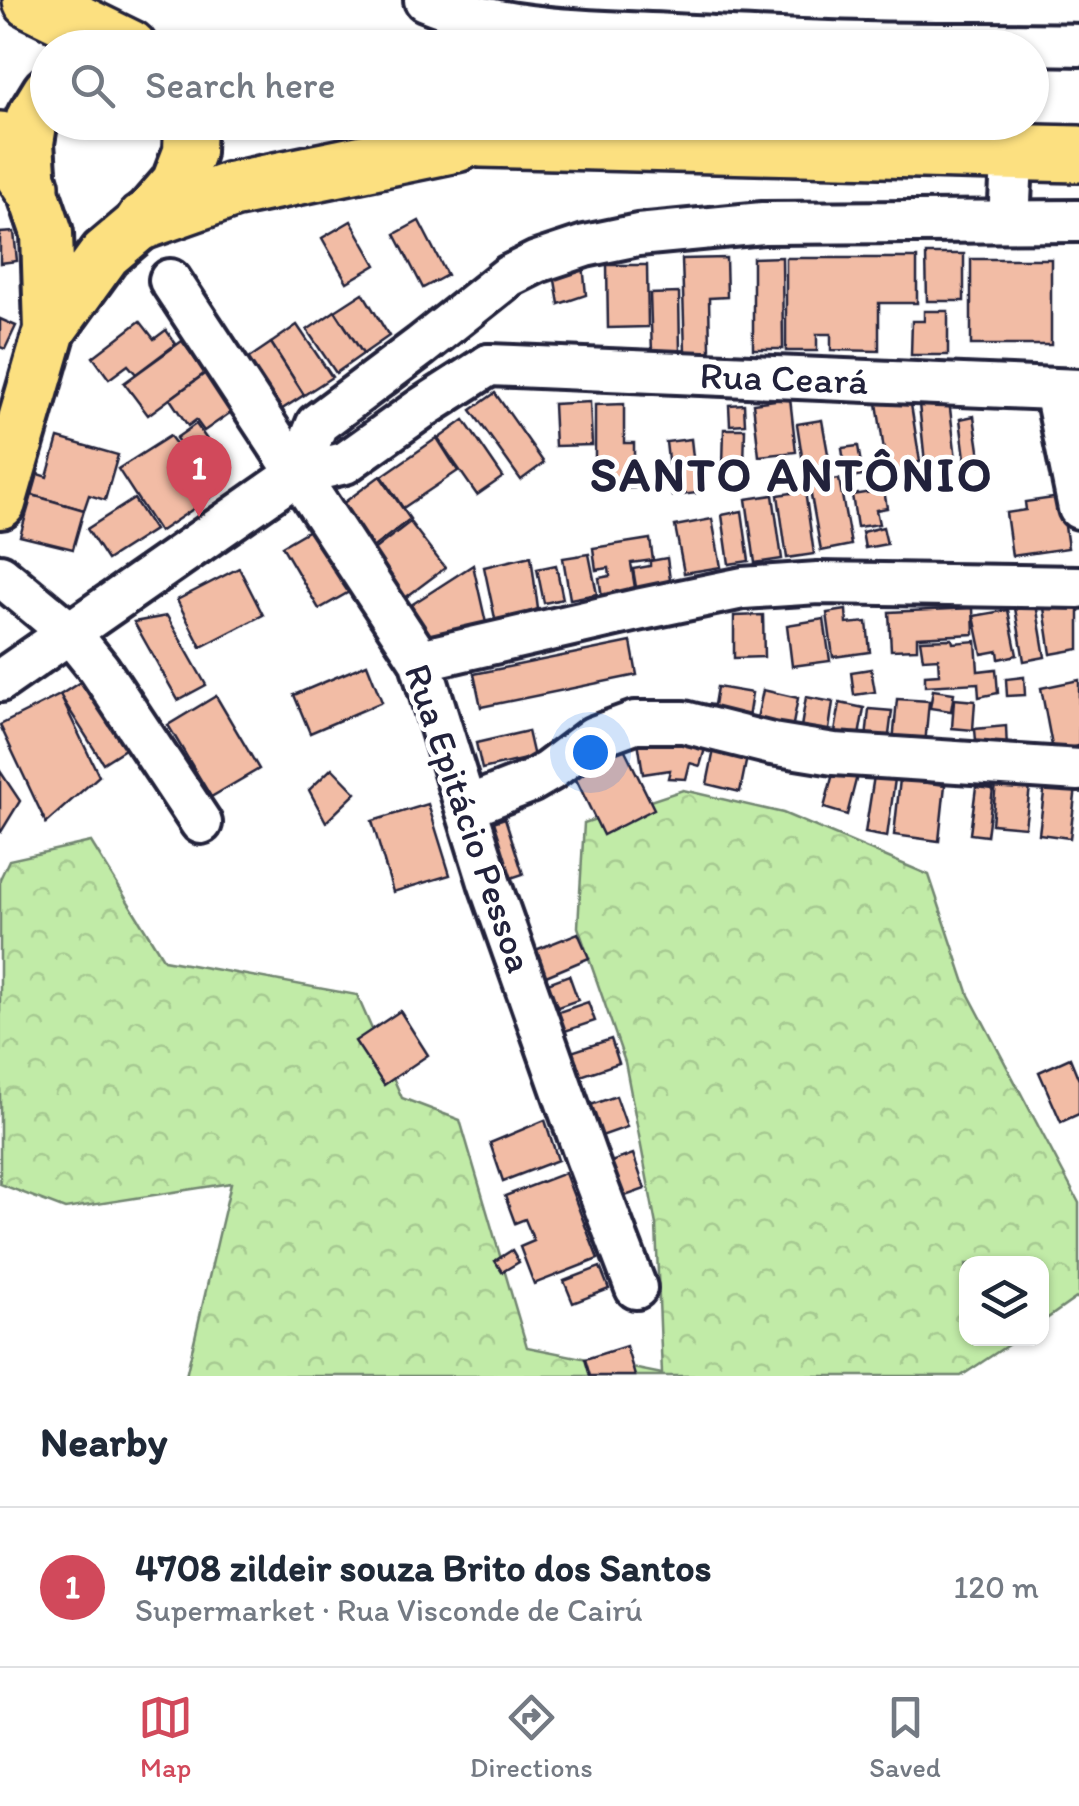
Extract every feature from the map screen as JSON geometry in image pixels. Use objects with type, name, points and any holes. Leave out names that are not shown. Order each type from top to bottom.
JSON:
[{"type":"highway","points":[[31,0],[86,30]]},
{"type":"highway","points":[[0,140],[39,210]]},
{"type":"highway","points":[[124,238],[232,190],[471,140]]},
{"type":"highway","points":[[1022,140],[1079,154]]},
{"type":"main road","points":[[0,503],[50,330],[39,210],[28,143],[30,130]]},
{"type":"main road","points":[[50,330],[124,238],[177,182],[189,152],[189,140]]},
{"type":"main road","points":[[39,210],[73,250],[90,254],[124,238]]},
{"type":"street","points":[[425,0],[491,20],[604,30]]},
{"type":"street","points":[[1049,45],[1079,45]]},
{"type":"street","points":[[1010,222],[1014,140]]},
{"type":"street","points":[[296,474],[317,424],[509,276],[585,246],[638,235],[763,223],[1079,221]]},
{"type":"street","name":"Rua Epitácio Pessoa","points":[[170,280],[420,660],[489,882],[636,1288]]},
{"type":"street","points":[[0,681],[296,474],[345,463],[490,365],[485,295]]},
{"type":"street","name":"Rua Ceará","points":[[490,365],[1067,390]]},
{"type":"street","points":[[1067,390],[1079,508]]},
{"type":"street","points":[[0,575],[70,633],[99,669],[201,823]]},
{"type":"street","points":[[420,660],[743,588],[818,583],[1079,587]]},
{"type":"street","points":[[466,807],[530,782],[594,737],[635,722],[684,722],[772,744],[834,754],[1079,770]]},
{"type":"green space","points":[[683,790],[783,813],[929,875],[969,995],[1079,1203],[1079,1296],[1049,1317],[1049,1256],[959,1256],[959,1346],[1006,1346],[961,1376],[186,1376],[231,1183],[65,1209],[0,1184],[0,879],[9,860],[91,842],[164,960],[357,995],[402,1098],[460,1120],[527,1347],[662,1374],[656,1225],[625,1062],[578,927],[584,823]]},
{"type":"building","points":[[351,221],[376,265],[347,282],[322,238]]},
{"type":"building","points":[[419,221],[447,275],[423,288],[395,234]]},
{"type":"building","points":[[14,232],[17,261],[0,263],[0,233]]},
{"type":"building","points":[[926,254],[964,254],[964,301],[927,301]]},
{"type":"building","points":[[782,257],[783,349],[753,349],[753,258]]},
{"type":"building","points":[[726,258],[727,297],[709,298],[710,351],[685,352],[682,259]]},
{"type":"building","points":[[786,258],[917,258],[917,303],[879,303],[879,351],[831,350],[831,334],[817,334],[817,351],[786,351]]},
{"type":"building","points":[[971,259],[1051,259],[1051,345],[971,345]]},
{"type":"building","points":[[583,264],[586,295],[559,304],[554,274]]},
{"type":"building","points":[[607,265],[647,265],[648,327],[608,328]]},
{"type":"building","points":[[363,293],[389,336],[363,354],[335,311]]},
{"type":"building","points":[[679,293],[680,352],[652,353],[650,294]]},
{"type":"building","points":[[335,311],[363,354],[336,373],[307,330]]},
{"type":"building","points":[[924,311],[948,311],[948,355],[911,355],[912,321],[924,321]]},
{"type":"building","points":[[0,319],[16,326],[5,349],[0,347]]},
{"type":"building","points":[[140,321],[154,339],[166,330],[176,344],[136,374],[128,365],[109,379],[93,357]]},
{"type":"building","points":[[297,325],[332,377],[304,395],[271,343]]},
{"type":"building","points":[[182,341],[205,373],[148,415],[124,383]]},
{"type":"building","points":[[271,343],[304,395],[276,413],[243,362]]},
{"type":"building","points":[[214,367],[240,406],[204,431],[196,420],[188,426],[170,399]]},
{"type":"building","points":[[495,393],[544,463],[521,480],[471,410]]},
{"type":"building","points":[[790,398],[796,452],[759,456],[753,403]]},
{"type":"building","points":[[910,398],[920,462],[903,465],[904,475],[888,478],[877,403]]},
{"type":"building","points":[[949,400],[956,459],[925,463],[919,404]]},
{"type":"building","points":[[590,402],[592,445],[555,446],[553,404]]},
{"type":"building","points":[[624,404],[624,443],[634,443],[634,488],[595,489],[595,405]]},
{"type":"building","points":[[744,404],[745,424],[730,425],[729,405]]},
{"type":"building","points":[[974,416],[981,464],[966,466],[960,419]]},
{"type":"building","points":[[464,420],[503,477],[477,495],[438,439]]},
{"type":"building","points":[[822,420],[830,465],[804,469],[797,424]]},
{"type":"building","points":[[196,424],[227,468],[207,483],[176,438]]},
{"type":"building","points":[[724,429],[745,429],[744,466],[723,465]]},
{"type":"building","points":[[170,436],[214,495],[159,532],[118,469]]},
{"type":"building","points":[[58,438],[118,455],[105,500],[89,495],[84,510],[32,495],[38,474],[47,477]]},
{"type":"building","points":[[437,438],[458,471],[403,508],[382,476]]},
{"type":"building","points":[[691,439],[697,493],[672,496],[666,442]]},
{"type":"building","points":[[858,446],[863,476],[846,479],[842,448]]},
{"type":"building","points":[[380,476],[410,519],[371,549],[338,507]]},
{"type":"building","points":[[839,479],[851,545],[821,551],[809,484]]},
{"type":"building","points":[[884,490],[887,508],[876,510],[879,524],[857,527],[852,495]]},
{"type":"building","points":[[805,491],[814,554],[787,558],[778,495]]},
{"type":"building","points":[[32,495],[84,510],[73,549],[20,536]]},
{"type":"building","points":[[773,495],[782,559],[755,563],[746,499]]},
{"type":"building","points":[[1061,497],[1068,548],[1012,556],[1006,513],[1026,510],[1025,502]]},
{"type":"building","points":[[134,499],[154,530],[107,560],[87,529]]},
{"type":"building","points":[[742,511],[749,561],[729,564],[722,515]]},
{"type":"building","points":[[712,519],[721,567],[684,573],[675,526]]},
{"type":"building","points":[[410,522],[445,568],[405,598],[371,552]]},
{"type":"building","points":[[883,527],[887,544],[865,548],[862,532]]},
{"type":"building","points":[[311,529],[349,592],[319,609],[282,546]]},
{"type":"building","points":[[650,539],[653,560],[631,563],[636,594],[602,598],[599,578],[610,576],[609,568],[596,570],[593,548]]},
{"type":"building","points":[[589,554],[597,594],[570,599],[563,558]]},
{"type":"building","points":[[531,556],[538,609],[496,623],[484,567]]},
{"type":"building","points":[[667,558],[671,587],[637,593],[633,569]]},
{"type":"building","points":[[473,565],[488,632],[420,647],[411,605]]},
{"type":"building","points":[[556,565],[563,599],[544,603],[537,569]]},
{"type":"building","points":[[239,568],[263,615],[201,647],[177,600]]},
{"type":"building","points":[[1079,601],[1079,649],[1051,654],[1044,608]]},
{"type":"building","points":[[1036,604],[1045,657],[1024,661],[1015,608]]},
{"type":"building","points":[[973,608],[974,634],[917,637],[917,649],[891,650],[889,612]]},
{"type":"building","points":[[846,610],[847,624],[867,622],[870,652],[833,657],[827,613]]},
{"type":"building","points":[[1008,610],[1017,655],[999,659],[998,651],[982,654],[974,616]]},
{"type":"building","points":[[763,615],[764,657],[734,658],[734,616]]},
{"type":"building","points":[[167,616],[206,685],[178,700],[134,622]]},
{"type":"building","points":[[824,619],[830,661],[792,666],[787,625]]},
{"type":"building","points":[[952,639],[953,643],[976,641],[978,671],[996,669],[998,693],[979,697],[978,683],[925,686],[925,675],[939,674],[938,658],[923,659],[920,640]]},
{"type":"building","points":[[631,642],[637,675],[481,707],[474,674]]},
{"type":"building","points":[[367,664],[382,702],[310,733],[294,695]]},
{"type":"building","points":[[871,669],[875,692],[854,695],[851,672]]},
{"type":"building","points":[[1024,677],[1025,695],[1007,696],[1006,679]]},
{"type":"building","points":[[85,679],[128,747],[103,763],[60,695]]},
{"type":"building","points":[[1079,680],[1079,746],[1053,751],[1041,688]]},
{"type":"building","points":[[717,687],[752,693],[746,731],[693,722],[696,703],[714,705]]},
{"type":"building","points":[[763,690],[798,698],[790,740],[754,733]]},
{"type":"building","points":[[933,690],[954,693],[951,711],[930,708]]},
{"type":"building","points":[[60,695],[99,776],[46,823],[0,725]]},
{"type":"building","points":[[216,696],[259,769],[211,797],[168,725]]},
{"type":"building","points":[[806,697],[833,702],[828,737],[800,733]]},
{"type":"building","points":[[897,699],[929,701],[925,745],[893,743]]},
{"type":"building","points":[[954,699],[975,701],[973,730],[952,728]]},
{"type":"building","points":[[840,703],[864,708],[858,742],[834,738]]},
{"type":"building","points":[[869,709],[892,711],[888,743],[866,740]]},
{"type":"building","points":[[1006,726],[1007,751],[977,753],[975,729]]},
{"type":"building","points":[[528,731],[534,757],[482,769],[476,743]]},
{"type":"building","points":[[637,734],[706,745],[700,766],[690,763],[686,779],[668,778],[670,770],[643,774]]},
{"type":"building","points":[[717,735],[750,742],[740,792],[707,784]]},
{"type":"building","points":[[623,746],[654,809],[603,835],[572,771]]},
{"type":"building","points":[[835,766],[858,772],[847,815],[824,808]]},
{"type":"building","points":[[332,768],[356,793],[326,822],[309,790]]},
{"type":"building","points":[[0,771],[20,801],[1,832],[0,831]]},
{"type":"building","points":[[874,776],[895,779],[887,837],[865,833]]},
{"type":"building","points":[[900,779],[945,785],[939,841],[894,835]]},
{"type":"building","points":[[996,783],[1030,787],[1025,827],[992,824]]},
{"type":"building","points":[[1045,784],[1076,787],[1070,838],[1039,834]]},
{"type":"building","points":[[976,787],[993,789],[987,836],[970,834]]},
{"type":"building","points":[[428,804],[450,875],[393,892],[372,821]]},
{"type":"building","points":[[505,818],[523,874],[505,880],[487,824]]},
{"type":"building","points":[[578,933],[589,958],[534,981],[523,955]]},
{"type":"building","points":[[569,975],[578,1000],[538,1014],[529,990]]},
{"type":"building","points":[[588,1002],[595,1021],[544,1038],[538,1019]]},
{"type":"building","points":[[400,1011],[428,1055],[384,1085],[355,1041]]},
{"type":"building","points":[[611,1039],[619,1063],[572,1079],[565,1054]]},
{"type":"building","points":[[1070,1058],[1079,1080],[1079,1114],[1061,1122],[1039,1072]]},
{"type":"building","points":[[616,1096],[627,1127],[596,1138],[585,1107]]},
{"type":"building","points":[[545,1120],[558,1160],[503,1181],[490,1143]]},
{"type":"building","points":[[633,1154],[645,1189],[617,1199],[605,1164]]},
{"type":"building","points":[[565,1173],[598,1259],[534,1284],[520,1247],[534,1241],[525,1219],[515,1223],[505,1196]]},
{"type":"building","points":[[512,1250],[519,1262],[502,1272],[495,1261]]},
{"type":"building","points":[[600,1267],[609,1289],[573,1303],[564,1281]]},
{"type":"building","points":[[626,1346],[635,1376],[590,1376],[585,1359]]},
{"type":"place","name":"4708 zildeir souza Brito dos Santos","points":[[199,517]]},
{"type":"district","name":"SANTO ANTÔNIO","points":[[792,474]]}]
